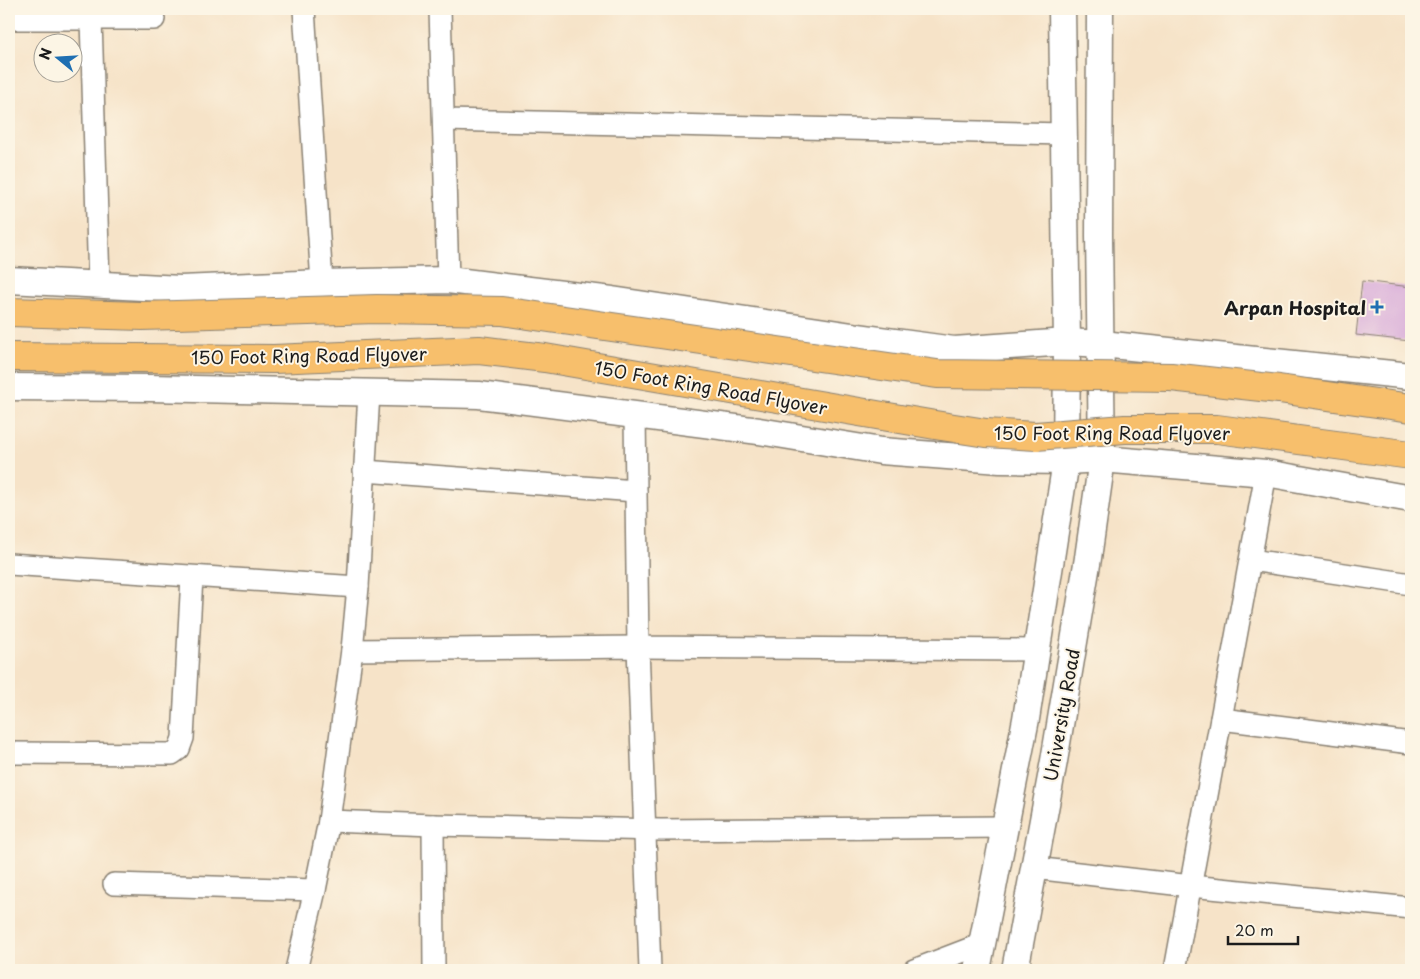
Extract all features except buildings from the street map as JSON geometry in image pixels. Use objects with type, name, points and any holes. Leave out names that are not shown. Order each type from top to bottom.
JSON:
[{"type":"highway","points":[[9,312],[142,316],[377,309],[502,311],[937,374],[1171,377],[1279,389],[1411,408]]},
{"type":"highway","name":"150 Foot Ring Road Flyover","points":[[9,357],[274,359],[479,350],[545,358],[986,433],[1036,436],[1125,428],[1217,429],[1411,455]]},
{"type":"street","points":[[304,9],[322,283]]},
{"type":"street","points":[[440,9],[448,280]]},
{"type":"street","name":"University Road","points":[[976,970],[1026,719],[1066,461],[1068,342],[1062,9]]},
{"type":"street","name":"University Road","points":[[1015,970],[1054,760],[1102,459],[1102,344],[1099,235],[1100,9]]},
{"type":"street","points":[[9,19],[154,19]]},
{"type":"street","points":[[91,19],[99,284]]},
{"type":"street","points":[[444,120],[1064,134]]},
{"type":"street","points":[[9,280],[181,288],[448,280],[612,300],[954,350],[1068,342],[1411,376]]},
{"type":"street","points":[[9,387],[479,395],[759,431],[881,451],[1000,460],[1066,461],[1102,459],[1266,473],[1411,499]]},
{"type":"street","points":[[296,970],[329,821],[352,650],[358,587],[369,393]]},
{"type":"street","points":[[635,415],[638,647],[650,970]]},
{"type":"street","points":[[364,471],[636,491]]},
{"type":"street","points":[[1175,970],[1266,473]]},
{"type":"street","points":[[1251,560],[1411,584]]},
{"type":"street","points":[[9,564],[358,587]]},
{"type":"street","points":[[9,753],[172,754],[179,749],[183,738],[192,577]]},
{"type":"street","points":[[352,650],[638,647],[1036,650]]},
{"type":"street","points":[[1221,719],[1411,743]]},
{"type":"street","points":[[329,821],[433,826],[644,829],[1005,827]]},
{"type":"street","points":[[433,826],[434,970]]},
{"type":"street","points":[[1034,868],[1411,908]]},
{"type":"street","points":[[114,884],[315,890]]},
{"type":"street","points":[[914,970],[982,944]]},
{"type":"place","name":"Arpan Hospital","points":[[1377,307]]}]
